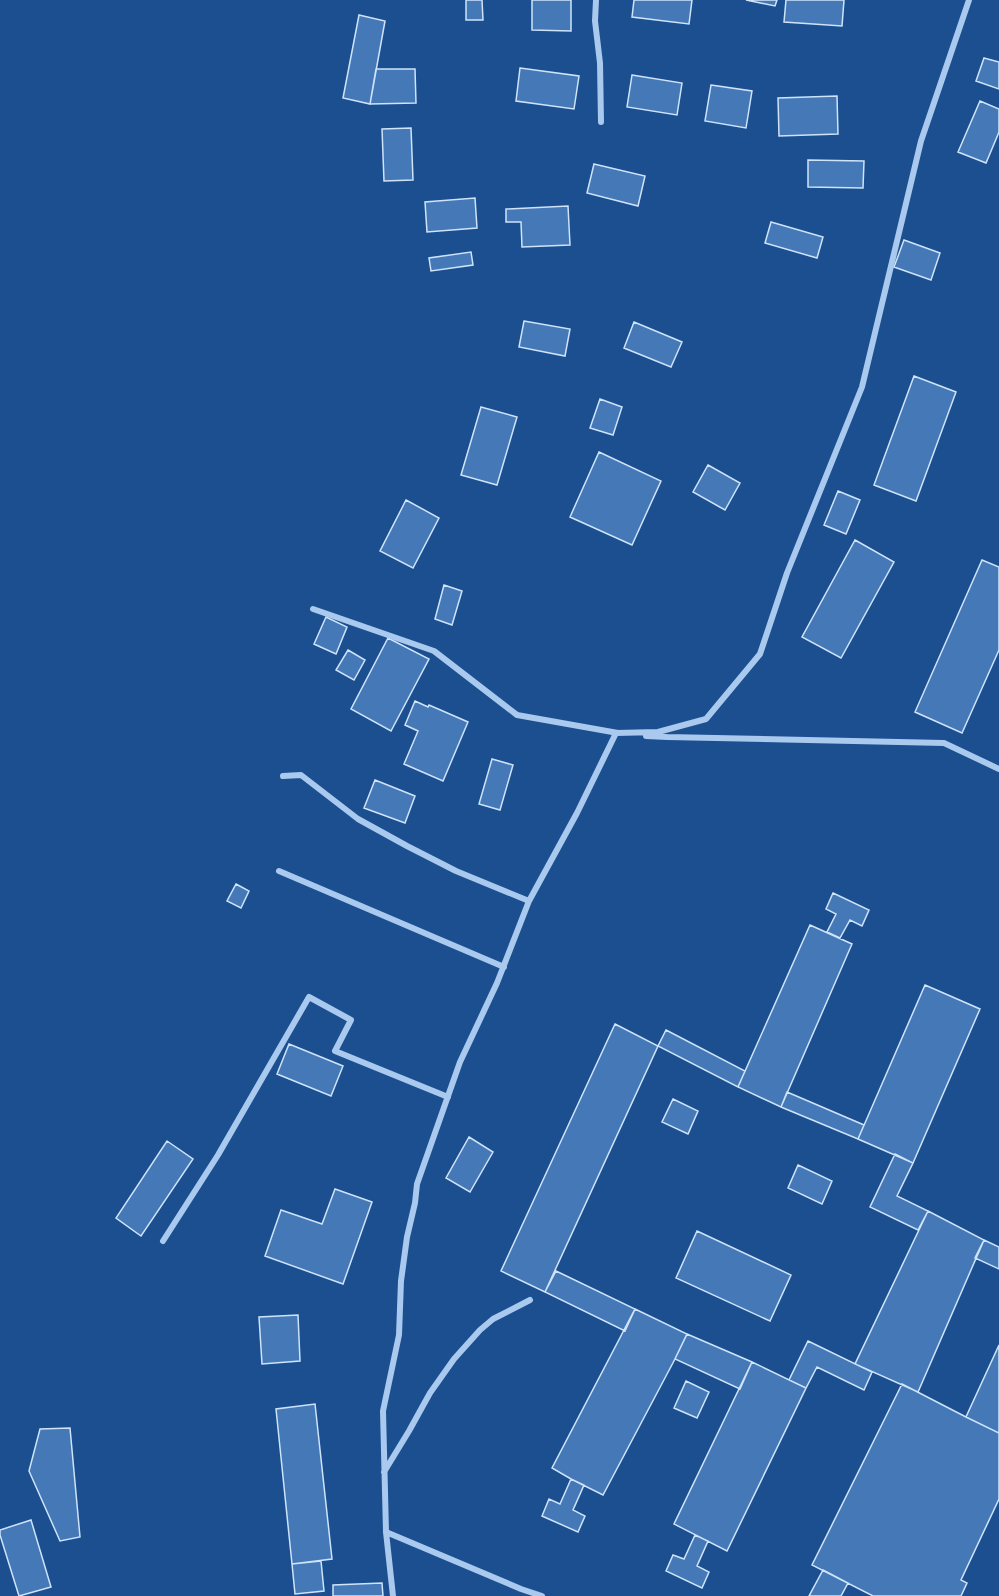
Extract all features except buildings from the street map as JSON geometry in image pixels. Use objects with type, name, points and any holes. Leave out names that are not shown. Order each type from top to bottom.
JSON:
[{"type":"street","points":[[596,0],[595,21],[600,63],[601,122]]},
{"type":"street","points":[[616,733],[658,732],[706,718],[760,654],[787,573],[862,387],[921,141],[969,0]]},
{"type":"street","points":[[313,609],[434,651],[517,715],[616,733],[667,737],[944,743],[999,769]]},
{"type":"street","points":[[393,1596],[386,1532],[383,1411],[399,1335],[401,1281],[417,1184],[460,1062],[504,967],[529,901],[577,813],[616,733]]},
{"type":"street","points":[[283,776],[301,775],[358,819],[456,871],[529,901]]},
{"type":"street","points":[[279,871],[504,967]]},
{"type":"street","points":[[163,1241],[218,1155],[309,997],[351,1020],[335,1051],[448,1097]]},
{"type":"street","points":[[384,1473],[430,1393],[454,1359],[493,1319],[530,1300]]},
{"type":"street","points":[[386,1532],[520,1589],[542,1596]]}]
